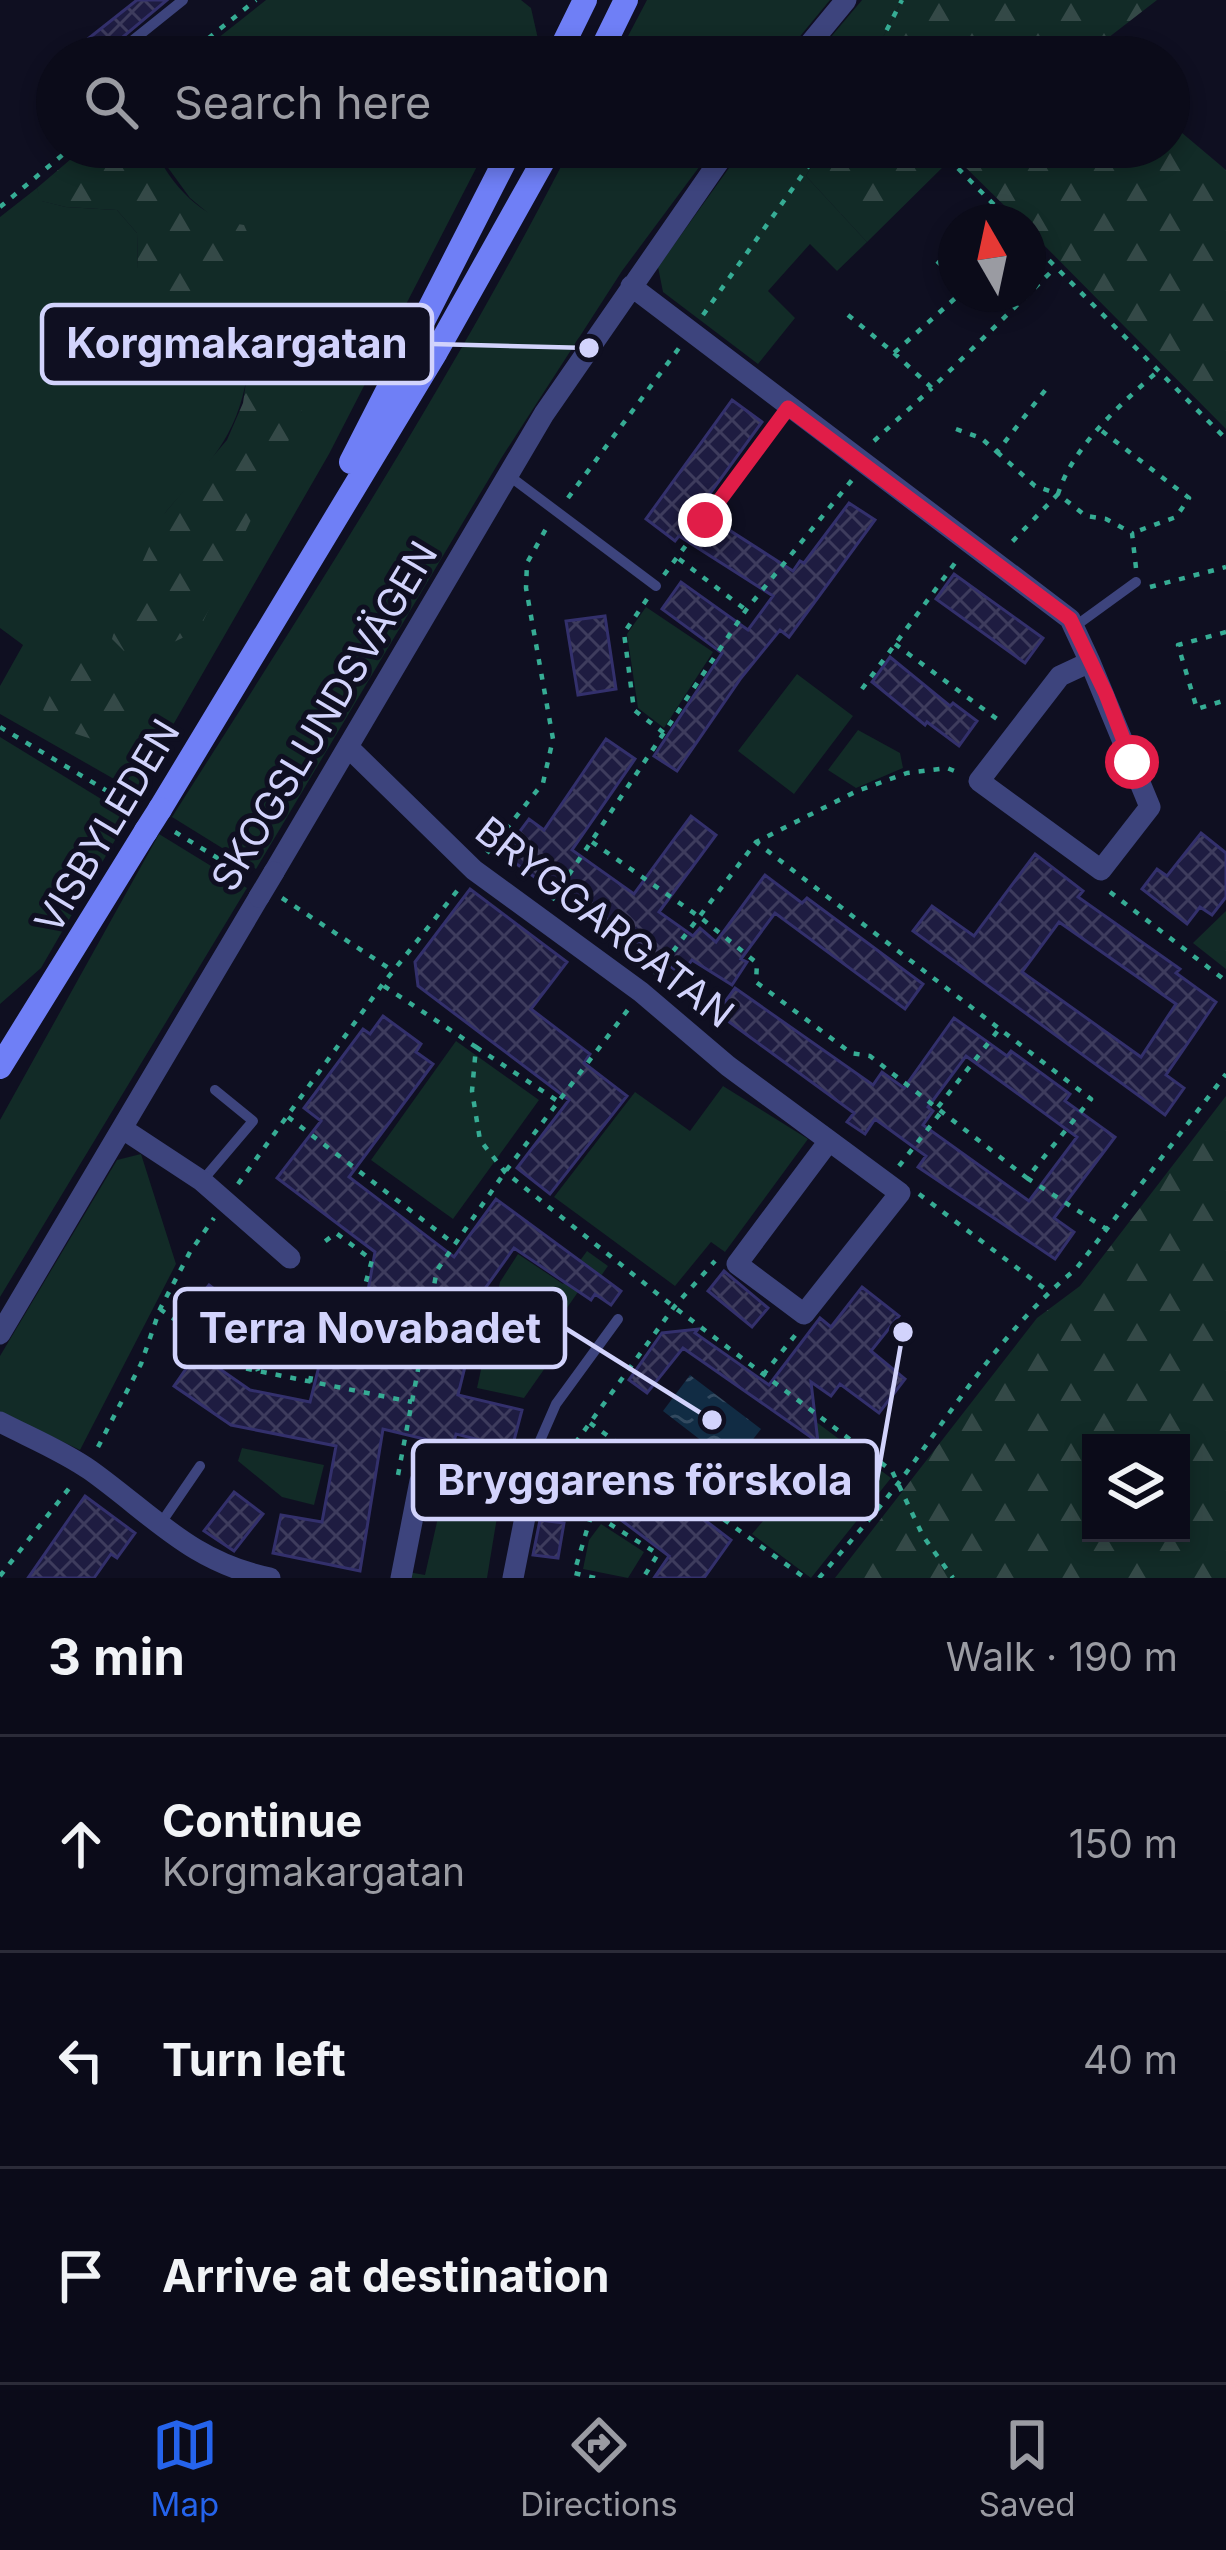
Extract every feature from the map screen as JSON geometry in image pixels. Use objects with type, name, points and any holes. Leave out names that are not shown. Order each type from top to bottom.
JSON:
[{"type":"main road","points":[[566,36],[582,1]]},
{"type":"main road","name":"VISBYLEDEN","points":[[271,620],[501,168]]},
{"type":"main road","name":"VISBYLEDEN","points":[[0,1067],[155,821],[271,620],[436,352],[539,168]]},
{"type":"street","points":[[816,36],[846,0]]},
{"type":"street","points":[[582,1],[621,10]]},
{"type":"street","name":"SKOGSLUNDSVÄGEN","points":[[0,1334],[544,414],[714,168]]},
{"type":"street","points":[[631,286],[788,408],[867,455],[1070,619],[1106,694],[1150,807],[1101,870],[979,781],[1060,676],[1090,662]]},
{"type":"street","name":"BRYGGARGATAN","points":[[348,747],[474,870],[641,992],[728,1066],[900,1193],[804,1314],[737,1264]]},
{"type":"street","points":[[123,1129],[202,1181],[290,1258]]},
{"type":"street","points":[[737,1264],[830,1141]]},
{"type":"street","points":[[0,1422],[86,1467],[203,1557],[232,1570],[270,1578]]},
{"type":"street","points":[[401,1578],[420,1481],[448,1464],[506,1472],[522,1482],[528,1502],[513,1578]]},
{"type":"lane","points":[[138,36],[183,0]]},
{"type":"lane","points":[[508,475],[656,586]]},
{"type":"lane","points":[[1074,627],[1136,581]]},
{"type":"lane","points":[[202,1181],[253,1120],[215,1090]]},
{"type":"lane","points":[[522,1482],[556,1404],[618,1318]]},
{"type":"lane","points":[[160,1524],[200,1466]]},
{"type":"path","points":[[211,36],[256,0]]},
{"type":"path","points":[[884,36],[902,0]]},
{"type":"path","points":[[0,207],[47,168]]},
{"type":"path","points":[[0,1576],[86,1467],[141,1364],[160,1309],[190,1252],[382,985],[543,783],[553,739],[526,588],[526,563],[557,511],[807,168]]},
{"type":"path","points":[[958,168],[994,204]]},
{"type":"path","points":[[1046,259],[1226,439]]},
{"type":"path","points":[[538,919],[746,610],[867,455],[1056,267]]},
{"type":"path","points":[[894,353],[940,312]]},
{"type":"path","points":[[848,315],[932,388]]},
{"type":"path","points":[[1006,549],[1058,494],[1063,478],[1120,405],[1158,371]]},
{"type":"path","points":[[998,452],[1050,384]]},
{"type":"path","points":[[664,734],[634,710],[624,633],[788,408]]},
{"type":"path","points":[[1100,429],[1189,498],[1177,517],[1132,533]]},
{"type":"path","points":[[956,430],[981,438],[1035,485],[1058,494],[1086,517],[1106,519],[1132,533],[1136,581],[1146,588],[1226,567]]},
{"type":"path","points":[[862,689],[960,557]]},
{"type":"path","points":[[677,558],[746,610]]},
{"type":"path","points":[[1226,632],[1178,645],[1197,709],[1226,700]]},
{"type":"path","points":[[895,644],[1005,725]]},
{"type":"path","points":[[0,728],[264,885],[394,971]]},
{"type":"path","points":[[395,1485],[437,1270],[505,1172],[756,842],[857,791],[907,772],[947,768],[979,781]]},
{"type":"path","points":[[592,842],[757,963],[756,982],[851,1053],[871,1056],[1027,1178],[1108,1230]]},
{"type":"path","points":[[756,842],[1091,1099],[1027,1178]]},
{"type":"path","points":[[382,985],[558,1101]]},
{"type":"path","points":[[894,1174],[1000,1028]]},
{"type":"path","points":[[476,1047],[472,1091],[480,1140],[505,1172],[892,1471],[923,1536],[953,1578]]},
{"type":"path","points":[[819,1578],[899,1483],[996,1349],[1108,1230],[1226,1074]]},
{"type":"path","points":[[288,1117],[453,1243]]},
{"type":"path","points":[[913,1188],[1049,1292]]},
{"type":"path","points":[[291,1293],[301,1322],[320,1327],[354,1325],[372,1260],[336,1233],[322,1243]]},
{"type":"path","points":[[522,1482],[555,1471],[712,1261],[737,1264]]},
{"type":"path","points":[[234,1298],[257,1371]]},
{"type":"path","points":[[160,1309],[243,1368],[412,1402]]},
{"type":"path","points":[[310,1382],[320,1327]]},
{"type":"path","points":[[590,1423],[805,1578]]},
{"type":"path","points":[[595,1578],[574,1573],[592,1513],[658,1554],[643,1578]]},
{"type":"green space","points":[[266,0],[521,0],[531,8],[537,36],[221,36]]},
{"type":"green space","points":[[647,0],[830,0],[800,36],[628,36]]},
{"type":"green space","points":[[862,0],[902,0],[884,36],[832,36]]},
{"type":"green space","points":[[902,0],[1157,0],[1110,36],[884,36]]},
{"type":"green space","points":[[1190,140],[1226,170],[1226,429],[1046,247],[1046,204],[1003,204],[966,168],[1190,168]]},
{"type":"green space","points":[[60,168],[165,168],[202,208],[244,225],[256,252],[195,340],[148,309],[138,269],[137,233],[117,210],[41,201],[37,188]]},
{"type":"green space","points":[[168,168],[476,168],[329,454],[135,791],[0,714],[0,686],[23,645],[0,628],[0,217],[37,188],[42,201],[117,210],[137,233],[138,269],[220,223],[190,198]],"holes":[[[247,375],[302,412],[164,514],[227,435]]]},
{"type":"green space","points":[[560,168],[698,168],[622,271],[502,457],[256,869],[172,817],[430,403]]},
{"type":"green space","points":[[729,168],[810,168],[806,176],[867,242],[837,271],[810,244],[768,291],[795,318],[758,364],[663,292],[658,267]]},
{"type":"green space","points":[[810,168],[942,168],[867,242],[806,176]]},
{"type":"green space","points":[[273,343],[298,382],[302,412],[199,630],[134,661],[112,639],[119,614],[164,514],[227,440],[243,403],[247,375]]},
{"type":"green space","points":[[646,607],[713,652],[664,728],[638,708],[627,634]]},
{"type":"green space","points":[[69,656],[133,678],[151,692],[143,729],[126,750],[76,734],[43,710]]},
{"type":"green space","points":[[797,674],[853,716],[794,794],[738,751]]},
{"type":"green space","points":[[858,730],[900,753],[903,768],[856,788],[828,770]]},
{"type":"green space","points":[[0,737],[129,816],[41,968],[0,1004]]},
{"type":"green space","points":[[159,834],[247,888],[0,1297],[0,1120]]},
{"type":"green space","points":[[1226,911],[1226,969],[1193,943]]},
{"type":"green space","points":[[456,1041],[539,1100],[453,1219],[371,1160]]},
{"type":"green space","points":[[723,1086],[808,1139],[725,1252],[711,1242],[675,1286],[554,1197],[635,1092],[690,1131]]},
{"type":"green space","points":[[1226,1096],[1226,1578],[835,1578],[1037,1318],[1080,1286]]},
{"type":"green space","points":[[141,1154],[176,1264],[80,1450],[0,1412],[0,1356],[117,1160]]},
{"type":"green space","points":[[587,1251],[608,1266],[586,1297],[578,1292],[546,1338],[559,1348],[524,1398],[477,1388],[500,1282],[518,1254],[563,1284]]},
{"type":"green space","points":[[815,1421],[891,1478],[811,1578],[752,1534],[819,1455]]},
{"type":"green space","points":[[242,1448],[324,1465],[314,1505],[282,1497],[238,1461]]},
{"type":"green space","points":[[454,1474],[503,1482],[515,1494],[515,1507],[499,1505],[487,1578],[408,1578],[408,1572],[425,1575],[444,1491],[427,1486]]},
{"type":"green space","points":[[601,1524],[644,1552],[628,1578],[583,1569],[589,1540]]},
{"type":"water","points":[[690,1375],[761,1429],[733,1465],[663,1411]]},
{"type":"building","points":[[137,0],[167,0],[124,36],[92,36]]},
{"type":"building","points":[[732,400],[762,422],[698,510],[793,571],[849,503],[875,520],[789,637],[780,630],[741,678],[677,771],[654,756],[722,653],[662,609],[681,582],[748,630],[773,596],[679,536],[675,541],[646,519]]},
{"type":"building","points":[[954,574],[1043,638],[1025,663],[936,599]]},
{"type":"building","points":[[605,616],[616,689],[578,695],[566,621]]},
{"type":"building","points":[[890,657],[950,706],[953,703],[977,721],[959,746],[872,682]]},
{"type":"building","points":[[606,739],[635,759],[572,850],[634,894],[691,816],[716,835],[659,912],[693,936],[700,928],[716,942],[765,875],[802,903],[807,898],[923,984],[905,1009],[775,913],[741,959],[747,962],[732,985],[692,960],[681,974],[556,885],[552,890],[503,854],[529,819],[544,830]]},
{"type":"building","points":[[1201,833],[1226,853],[1226,897],[1212,915],[1200,907],[1187,924],[1142,889],[1157,869],[1167,876]]},
{"type":"building","points":[[1035,854],[1083,891],[1078,897],[1180,969],[1176,973],[1216,1002],[1166,1075],[1184,1088],[1165,1115],[913,931],[932,906],[974,936]],"holes":[[[1059,922],[1176,1004],[1141,1057],[1022,972]]]},
{"type":"building","points":[[470,889],[567,962],[531,1009],[590,1054],[584,1063],[627,1096],[550,1194],[517,1168],[569,1100],[418,986],[415,962]]},
{"type":"building","points":[[735,988],[873,1085],[882,1072],[904,1088],[954,1018],[1007,1056],[1011,1051],[1070,1094],[1065,1101],[1115,1137],[1054,1218],[1074,1232],[1055,1259],[918,1167],[926,1156],[875,1119],[865,1134],[847,1122],[854,1113],[717,1013]],"holes":[[[966,1056],[1077,1137],[1029,1201],[923,1125],[933,1111],[928,1107]]]},
{"type":"building","points":[[383,1016],[421,1044],[416,1052],[433,1064],[349,1177],[454,1257],[496,1199],[621,1291],[611,1305],[595,1294],[591,1300],[514,1248],[484,1290],[458,1395],[522,1410],[512,1448],[456,1434],[453,1446],[383,1429],[360,1571],[273,1553],[281,1515],[322,1522],[336,1446],[231,1425],[174,1386],[197,1353],[250,1390],[310,1402],[326,1338],[358,1345],[375,1252],[277,1178],[321,1121],[304,1108],[363,1029],[370,1034]]},
{"type":"building","points":[[724,1271],[768,1308],[752,1327],[708,1291]]},
{"type":"building","points":[[209,1285],[223,1296],[211,1310],[234,1329],[221,1344],[185,1314]]},
{"type":"building","points":[[862,1287],[899,1316],[871,1351],[905,1379],[879,1413],[840,1384],[831,1396],[811,1382],[818,1442],[683,1348],[647,1393],[629,1380],[662,1333],[698,1329],[695,1333],[769,1385],[820,1318],[831,1327]]},
{"type":"building","points":[[648,1477],[731,1540],[704,1578],[654,1578],[669,1556],[617,1517]]},
{"type":"building","points":[[234,1492],[263,1514],[234,1551],[204,1531]]},
{"type":"building","points":[[85,1496],[135,1533],[94,1578],[28,1578]]},
{"type":"building","points":[[540,1520],[564,1523],[558,1558],[533,1555]]},
{"type":"place","name":"Korgmakargatan","points":[[589,348]]},
{"type":"place","name":"Bryggarens förskola","points":[[903,1332]]},
{"type":"place","name":"Terra Novabadet","points":[[712,1420]]},
{"type":"route","points":[[705,520],[788,408],[1070,619],[1132,762]]}]
